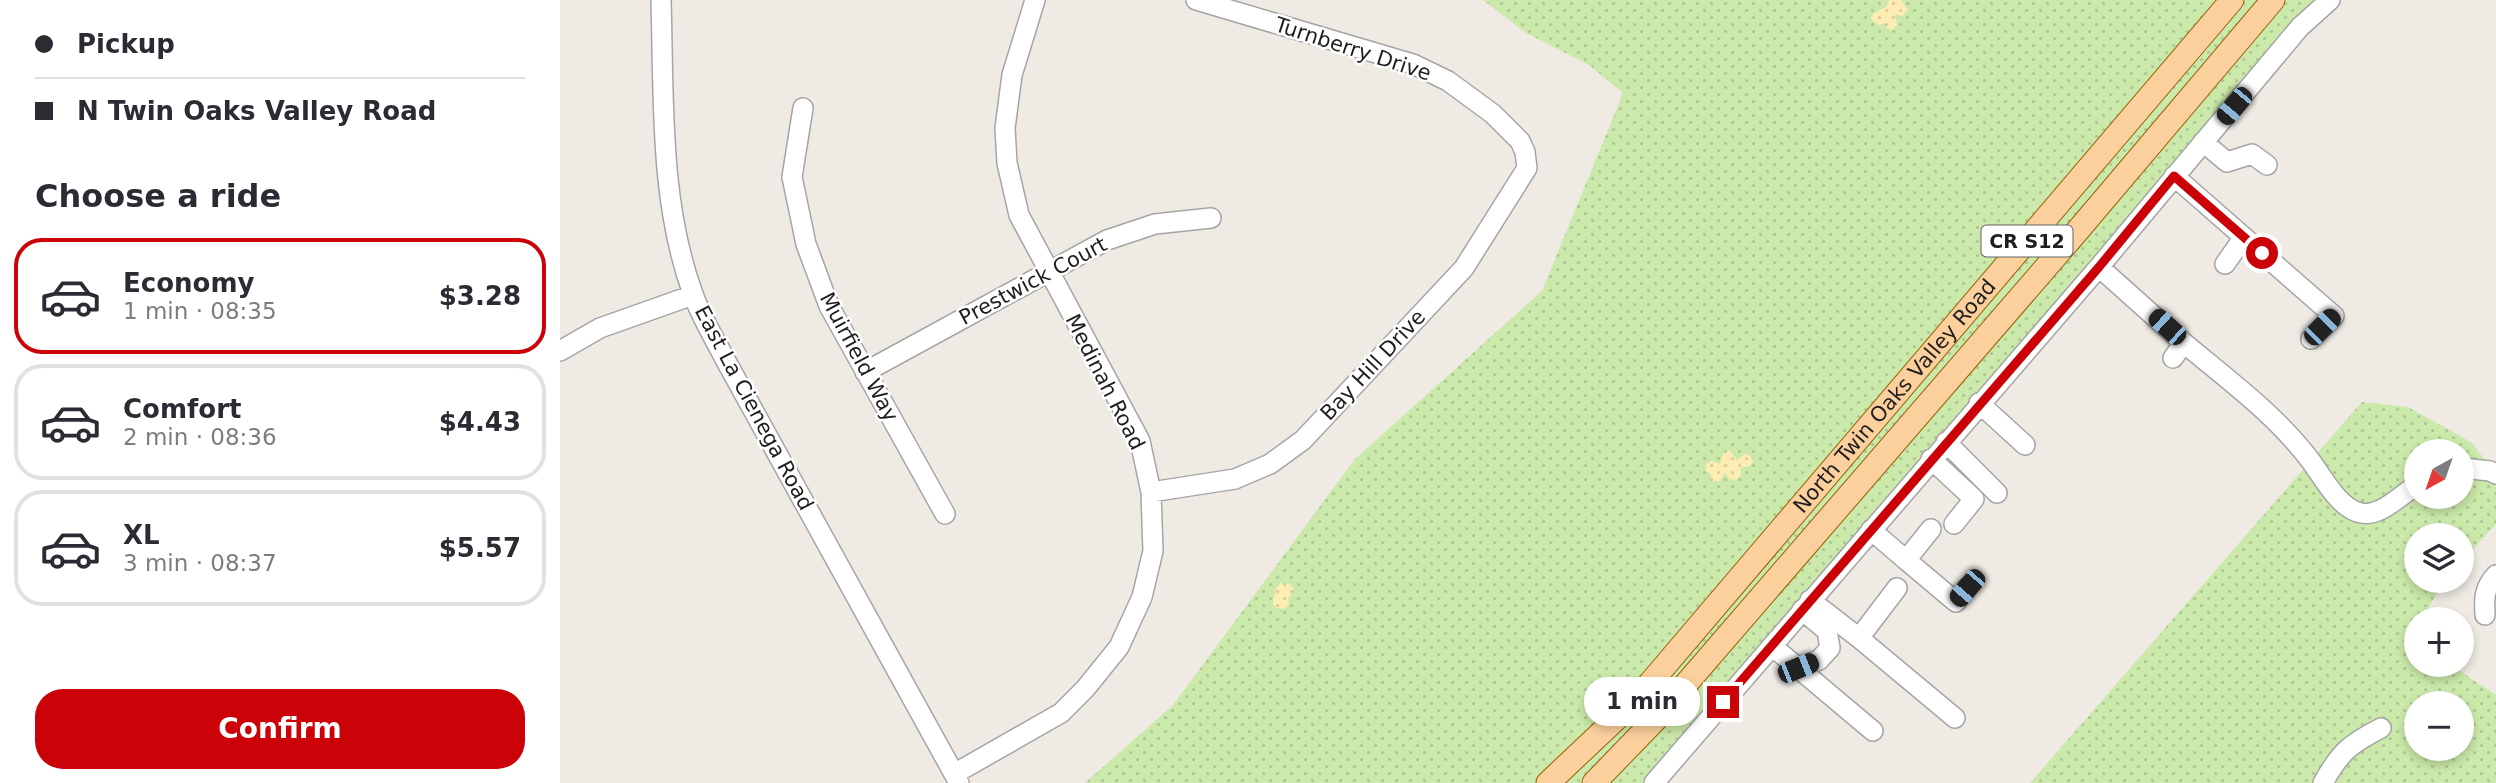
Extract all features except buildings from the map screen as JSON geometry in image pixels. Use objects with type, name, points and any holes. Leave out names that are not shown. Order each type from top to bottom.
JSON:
[{"type":"main road","name":"North Twin Oaks Valley Road","points":[[1548,783],[1634,702],[2232,0]]},
{"type":"main road","name":"North Twin Oaks Valley Road","points":[[1594,783],[1654,721],[2273,0]]},
{"type":"street","name":"East La Cienega Road","points":[[661,0],[666,149],[675,229],[693,295],[726,361],[956,778]]},
{"type":"street","name":"Medinah Road","points":[[956,778],[1061,713],[1085,689],[1119,647],[1142,597],[1153,551],[1151,492],[1140,441],[1020,215],[1007,163],[1006,140],[1013,75],[1035,0]]},
{"type":"street","name":"Turnberry Drive","points":[[1196,0],[1413,64],[1448,81],[1493,114],[1520,141],[1525,152]]},
{"type":"street","points":[[1654,783],[2099,267],[2300,27],[2330,0]]},
{"type":"street","name":"Muirfield Way","points":[[803,108],[792,177],[806,244],[829,306],[945,514]]},
{"type":"street","points":[[2203,142],[2227,162],[2252,153],[2267,165]]},
{"type":"street","name":"Bay Hill Drive","points":[[1151,492],[1235,479],[1270,464],[1303,440],[1464,268],[1527,168],[1525,152]]},
{"type":"street","points":[[2174,176],[2334,316],[2311,339]]},
{"type":"street","name":"Prestwick Court","points":[[865,372],[1107,240],[1155,224],[1211,218]]},
{"type":"street","points":[[2225,264],[2244,237]]},
{"type":"street","points":[[2099,267],[2179,351],[2281,426],[2334,493],[2352,511],[2365,514],[2378,512],[2404,494]]},
{"type":"street","points":[[560,351],[600,328],[693,295]]},
{"type":"street","points":[[1979,403],[2025,445]]},
{"type":"street","points":[[1946,442],[1997,493]]},
{"type":"street","points":[[1931,459],[1974,499],[1954,524]]},
{"type":"street","points":[[2474,469],[2496,474]]},
{"type":"street","points":[[1906,560],[1931,529]]},
{"type":"street","points":[[1871,530],[1956,601],[1967,588]]},
{"type":"street","points":[[2485,615],[2484,594],[2496,575]]},
{"type":"street","points":[[1859,638],[1897,588]]},
{"type":"street","points":[[1806,605],[1859,638],[1955,719]]},
{"type":"street","points":[[1798,668],[1819,660],[1830,648],[1827,631],[1806,605]]},
{"type":"street","points":[[1772,646],[1873,731]]},
{"type":"street","points":[[2323,783],[2334,764],[2355,741],[2381,728]]},
{"type":"green space","points":[[1483,0],[2330,0],[1667,783],[1085,783],[1173,705],[1355,459],[1542,291],[1623,93],[1589,65],[1526,33]]},
{"type":"green space","points":[[2362,402],[2408,407],[2466,439],[2404,439],[2404,509],[2474,509],[2474,446],[2496,474],[2496,524],[2474,548],[2474,523],[2404,523],[2404,593],[2437,593],[2429,607],[2404,607],[2404,677],[2469,677],[2496,695],[2496,783],[2030,783]]},
{"type":"sand","points":[[1889,0],[1901,0],[1908,10],[1902,16],[1895,14],[1897,25],[1892,30],[1887,28],[1885,23],[1878,25],[1871,19],[1872,15],[1887,6]]},
{"type":"sand","points":[[1729,450],[1737,460],[1745,454],[1753,461],[1750,466],[1740,468],[1741,475],[1736,480],[1729,479],[1725,472],[1720,481],[1711,481],[1706,464],[1712,461],[1720,464],[1723,454]]},
{"type":"sand","points":[[1281,583],[1294,588],[1288,599],[1289,605],[1284,609],[1276,608],[1273,603],[1276,588]]},
{"type":"route","points":[[1723,702],[2099,267],[2174,176],[2262,253]]}]
